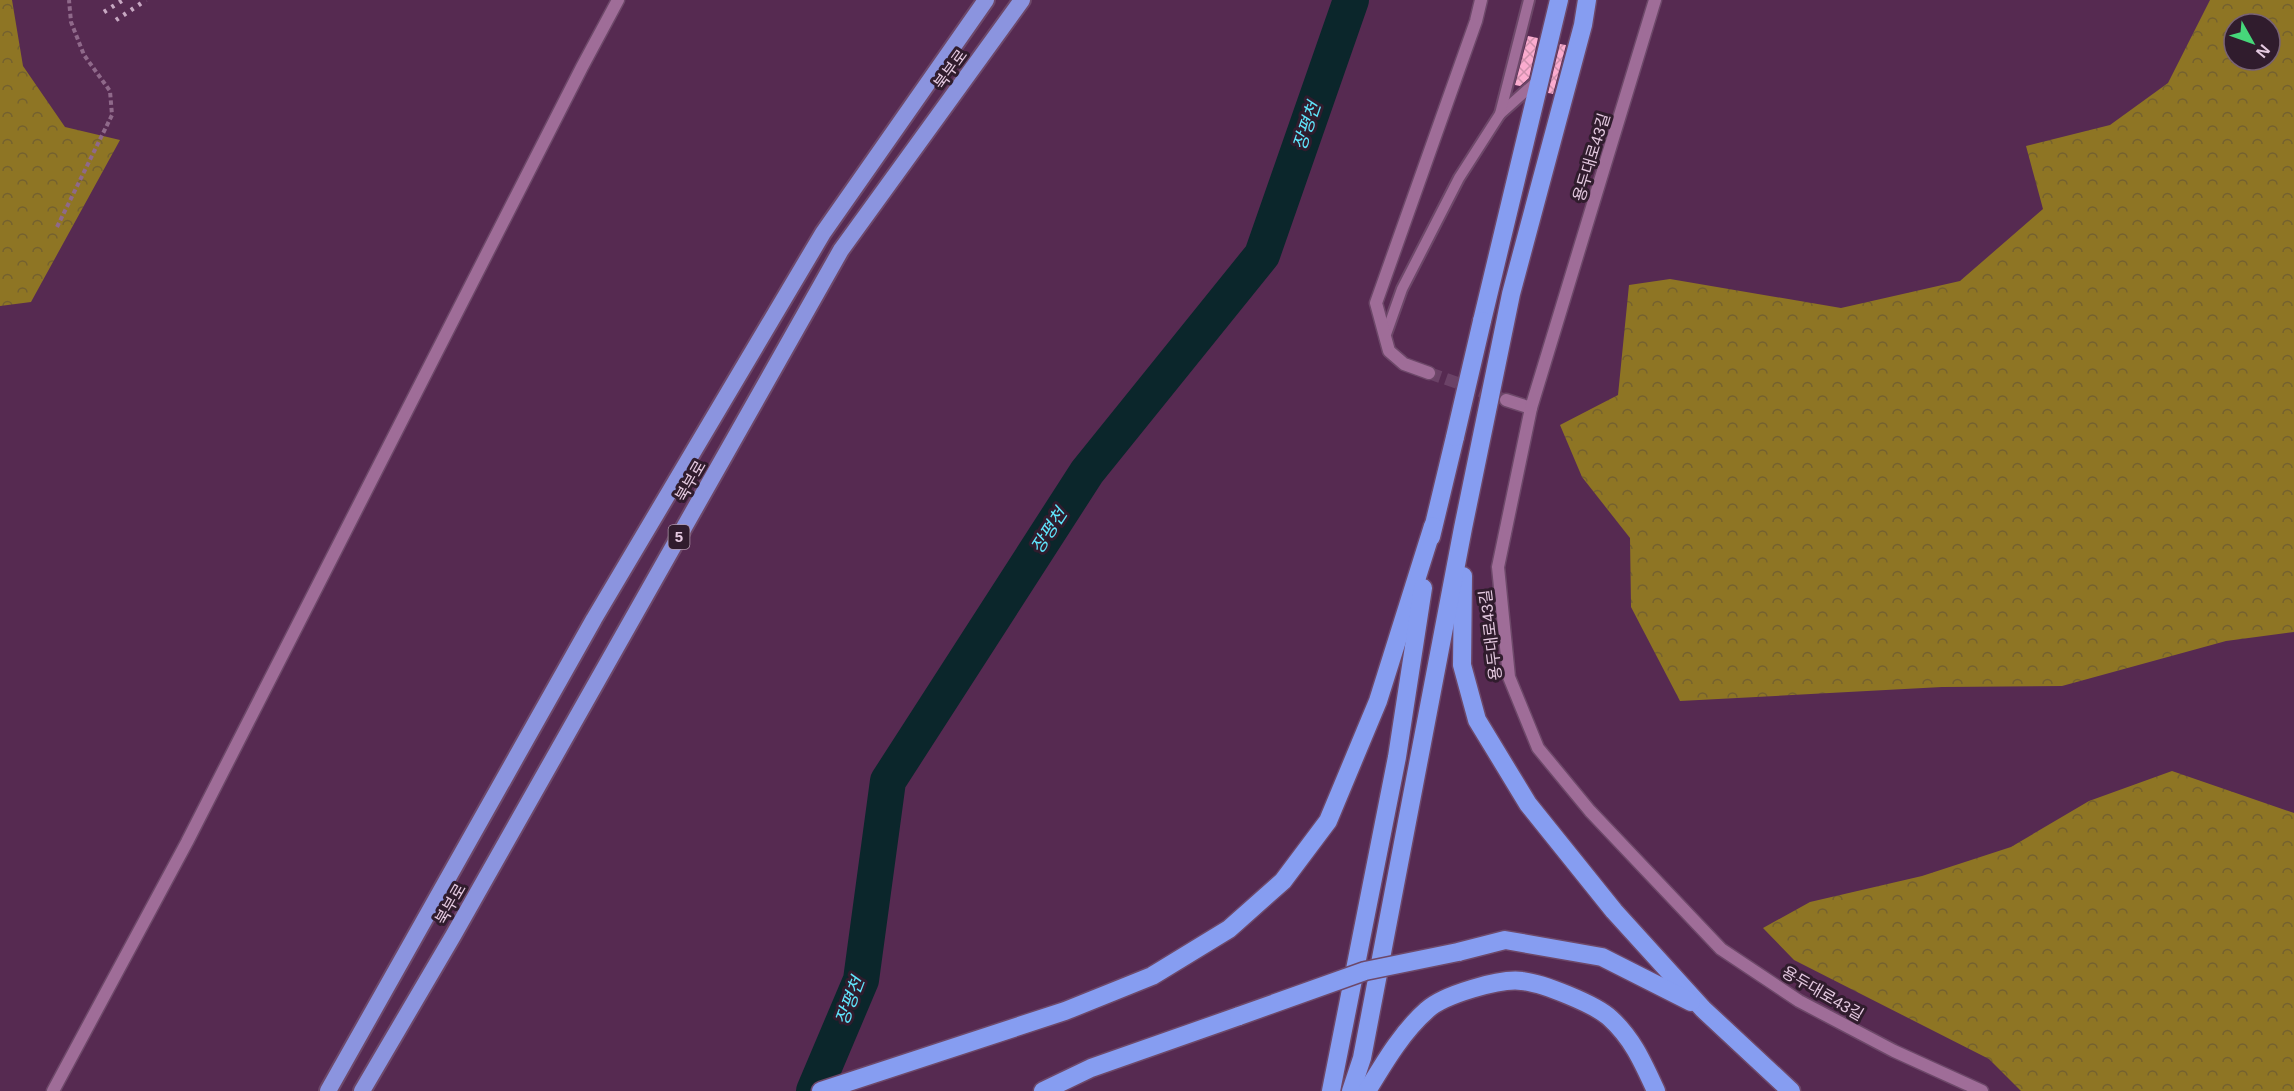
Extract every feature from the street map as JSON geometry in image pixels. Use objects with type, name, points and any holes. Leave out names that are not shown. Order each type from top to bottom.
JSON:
[{"type":"highway","name":"북부로","points":[[328,1091],[594,619],[823,233],[986,0]]},
{"type":"highway","name":"북부로","points":[[362,1091],[453,936],[841,250],[1022,0]]},
{"type":"highway","points":[[821,1091],[1065,1011],[1152,976],[1230,928],[1283,881],[1328,821],[1374,712],[1433,526],[1559,0]]},
{"type":"highway","points":[[1351,1091],[1362,1058],[1463,528],[1511,294],[1583,25],[1587,0]]},
{"type":"highway","points":[[1331,1091],[1397,757],[1433,526]]},
{"type":"highway","points":[[1463,528],[1462,665],[1477,720],[1528,804],[1614,911],[1703,1009],[1791,1091]]},
{"type":"highway","points":[[1043,1091],[1091,1068],[1365,971],[1505,940],[1602,957],[1703,1009]]},
{"type":"highway","points":[[1366,1091],[1391,1052],[1428,1009],[1468,989],[1521,980],[1557,989],[1609,1017],[1638,1050],[1656,1091]]},
{"type":"street","points":[[53,1091],[187,842],[618,0]]},
{"type":"street","points":[[1429,373],[1404,364],[1389,351],[1376,303],[1476,21],[1481,0]]},
{"type":"street","name":"용두대로43길","points":[[1654,0],[1531,408],[1498,567],[1509,677],[1538,748],[1590,811],[1720,950],[1799,1001],[1894,1051],[1982,1091]]},
{"type":"street","points":[[1506,400],[1531,408]]},
{"type":"lane","points":[[1500,114],[1529,0]]},
{"type":"lane","points":[[1385,337],[1402,289],[1459,178],[1500,114],[1540,78]]},
{"type":"path","points":[[57,226],[112,115],[110,90],[84,55],[70,22],[69,0]]},
{"type":"green space","points":[[0,0],[12,0],[23,66],[65,127],[120,140],[31,302],[0,306]]},
{"type":"green space","points":[[2210,0],[2294,0],[2294,632],[2226,641],[2062,686],[1942,687],[1680,701],[1631,607],[1630,538],[1582,477],[1560,425],[1618,395],[1629,285],[1670,279],[1841,308],[1960,281],[2043,209],[2026,146],[2110,125],[2168,83]]},
{"type":"green space","points":[[2172,771],[2294,813],[2294,1091],[2021,1091],[1989,1059],[1794,960],[1763,928],[1810,902],[1922,876],[2011,847],[2089,801]]},
{"type":"building","points":[[1528,36],[1538,38],[1529,78],[1520,86],[1515,85]]},
{"type":"building","points":[[1560,44],[1566,45],[1553,94],[1548,93]]},
{"type":"waterway","name":"장평천","points":[[814,1091],[861,980],[888,781],[1087,472],[1262,255],[1351,0]]},
{"type":"tunnel","points":[[1429,373],[1506,400]]},
{"type":"railway","points":[[104,12],[123,0]]},
{"type":"railway","points":[[116,20],[146,0]]}]
